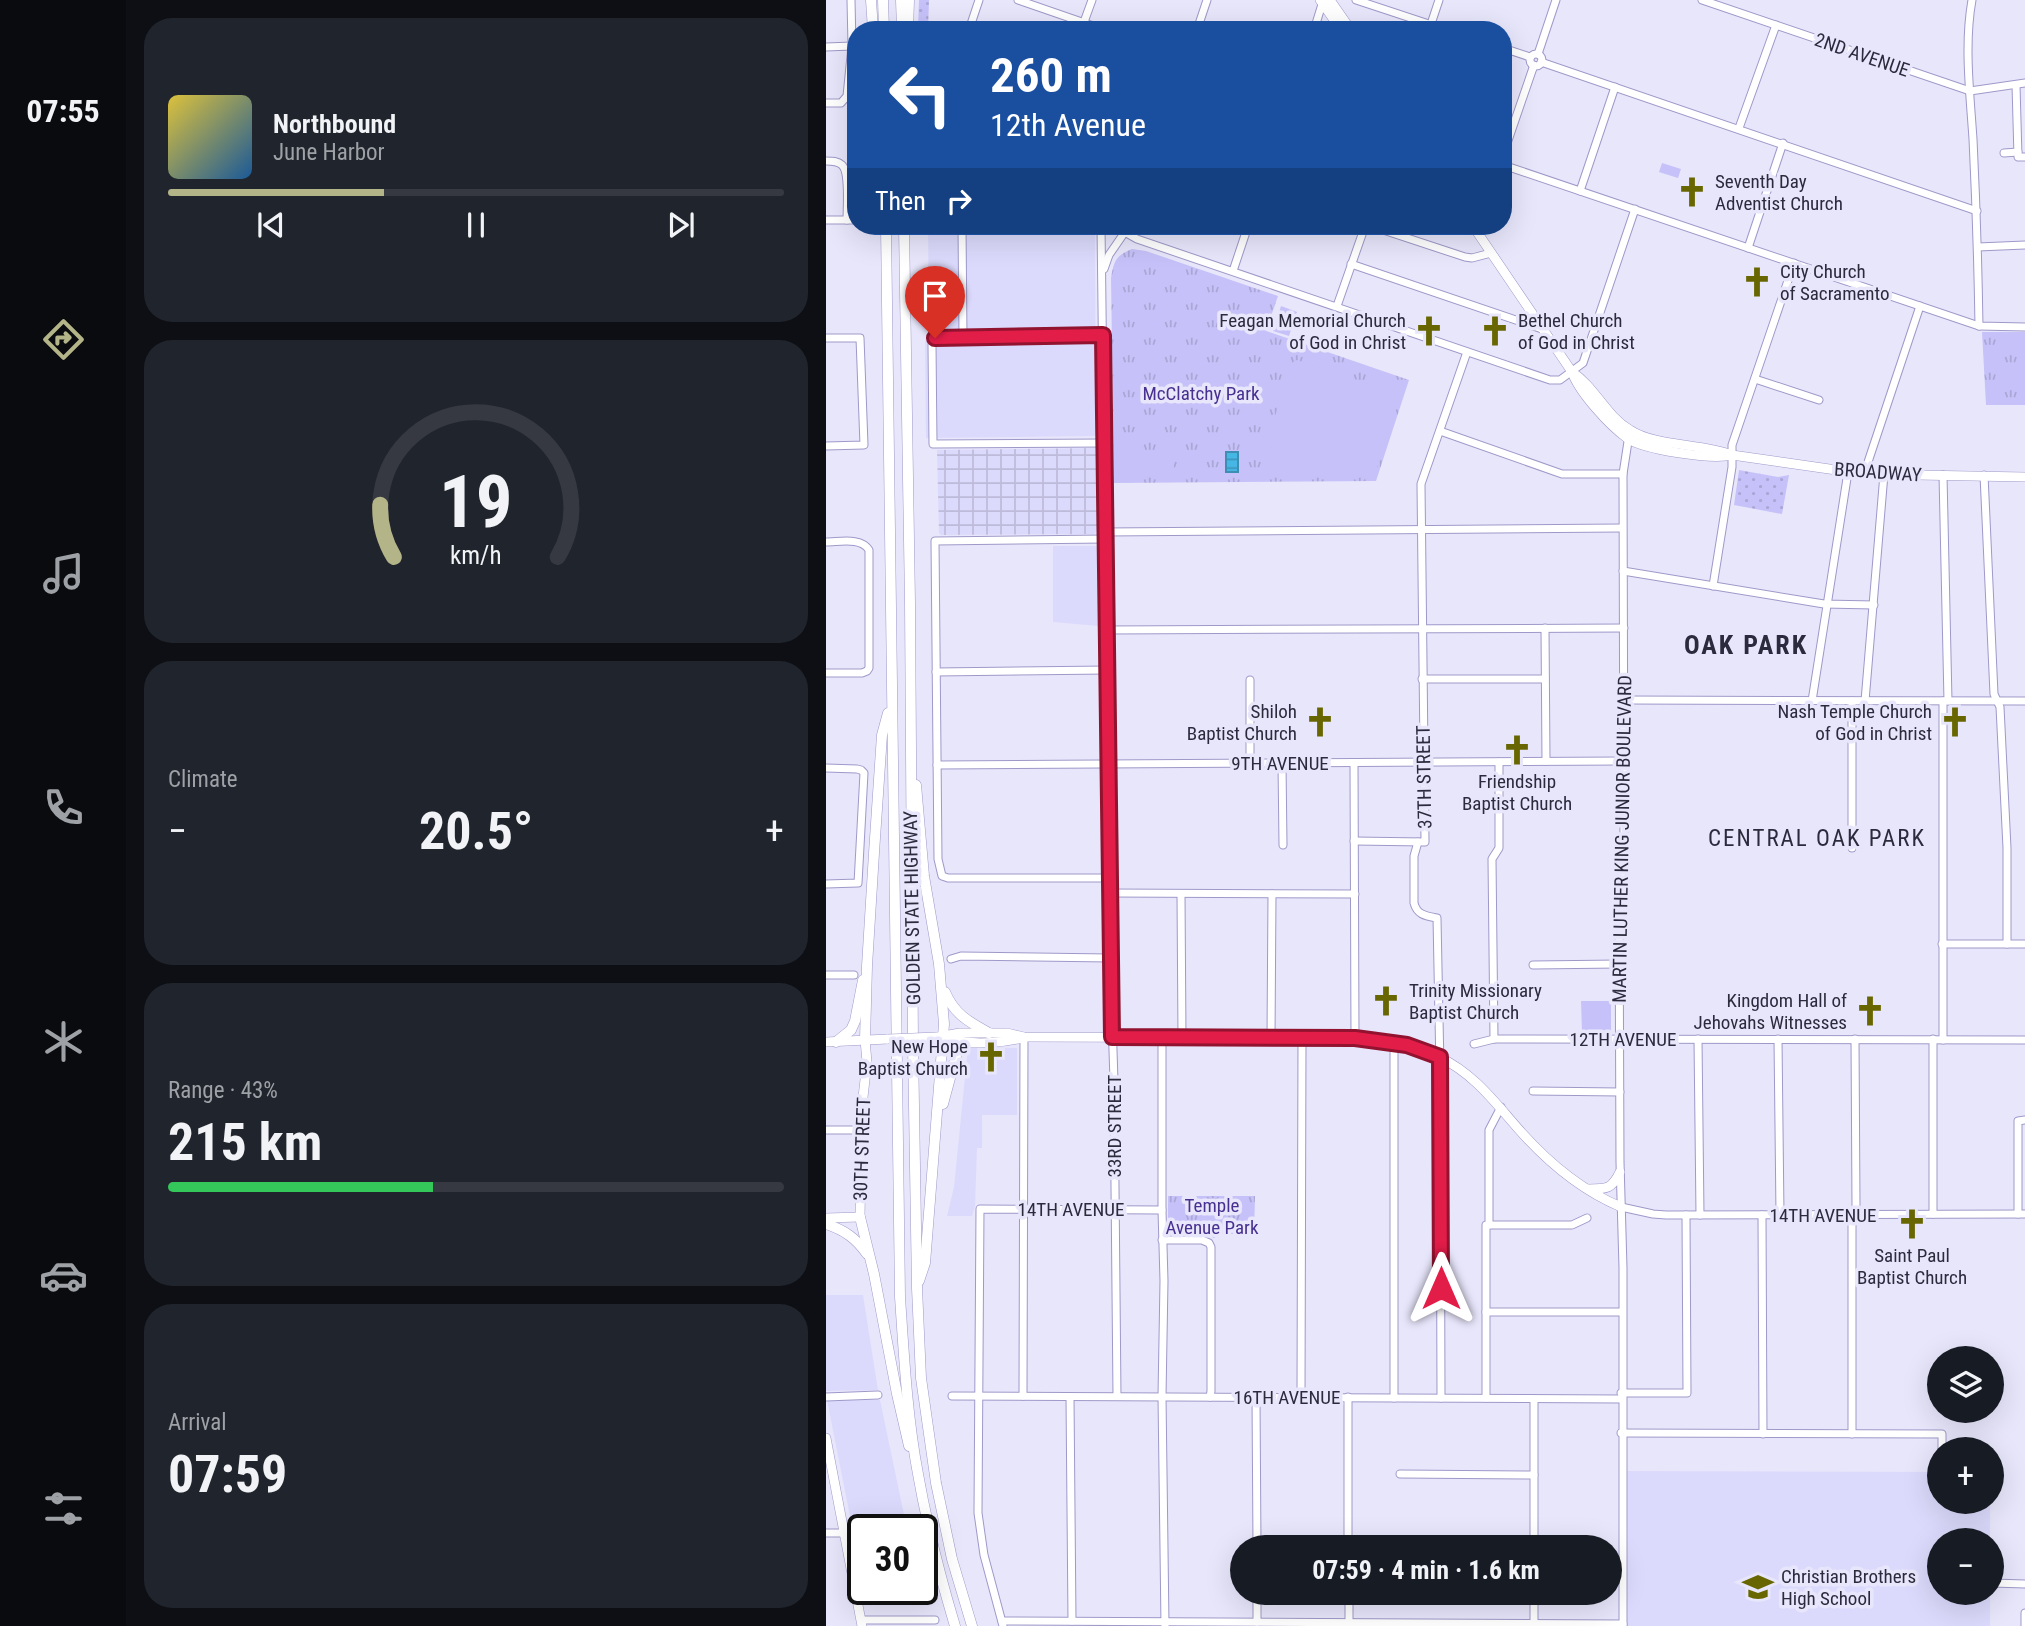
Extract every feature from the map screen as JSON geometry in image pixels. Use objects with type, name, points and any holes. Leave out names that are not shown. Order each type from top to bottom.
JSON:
[{"type":"highway","points":[[871,0],[872,21]]},
{"type":"highway","points":[[883,0],[884,21]]},
{"type":"highway","points":[[901,0],[902,21]]},
{"type":"highway","points":[[908,21],[909,0]]},
{"type":"highway","name":"GOLDEN STATE HIGHWAY","points":[[886,235],[900,1297],[905,1372],[917,1472],[955,1626]]},
{"type":"highway","name":"GOLDEN STATE HIGHWAY","points":[[904,235],[917,1288],[921,1378],[936,1483],[952,1559],[972,1626]]},
{"type":"highway","points":[[870,1040],[867,966],[882,735],[891,698]]},
{"type":"highway","points":[[910,722],[924,876],[941,980],[956,1011],[989,1033]]},
{"type":"highway","points":[[831,1042],[851,1030],[867,966]]},
{"type":"highway","points":[[917,1288],[925,1263],[936,1128],[941,980]]},
{"type":"highway","points":[[936,1128],[960,1041]]},
{"type":"highway","points":[[860,1217],[906,1436],[917,1472]]},
{"type":"highway","points":[[826,1224],[849,1235],[870,1258]]},
{"type":"main road","points":[[1324,1],[1336,21]]},
{"type":"main road","points":[[1324,1],[1343,21]]},
{"type":"main road","name":"BROADWAY","points":[[1480,235],[1572,372],[1577,384],[1614,426],[1641,444],[1674,452],[1719,458],[1732,455],[1864,474],[2025,477]]},
{"type":"main road","points":[[831,1042],[940,1037],[960,1033],[1007,1033],[1024,1037],[1355,1038],[1394,1042],[1440,1057],[1468,1075],[1501,1107],[1535,1147],[1565,1173],[1621,1207]]},
{"type":"main road","points":[[940,1037],[960,1041],[1008,1041],[1024,1037]]},
{"type":"main road","name":"30TH STREET","points":[[860,1217],[862,1107],[870,1040]]},
{"type":"main road","points":[[1588,1189],[1608,1188],[1615,1183],[1620,1172]]},
{"type":"main road","points":[[826,1218],[860,1217]]},
{"type":"main road","points":[[826,1437],[862,1623]]},
{"type":"street","points":[[851,0],[851,21]]},
{"type":"street","points":[[972,21],[979,0]]},
{"type":"street","points":[[1018,0],[1081,21]]},
{"type":"street","points":[[1084,21],[1092,0]]},
{"type":"street","points":[[1199,21],[1207,0]]},
{"type":"street","points":[[1356,0],[1414,21]]},
{"type":"street","points":[[1432,21],[1439,0]]},
{"type":"street","points":[[1534,55],[1556,0]]},
{"type":"street","name":"2ND AVENUE","points":[[1702,0],[1970,91],[2025,83]]},
{"type":"street","points":[[1972,0],[1969,17],[1970,91],[1977,211],[1979,326]]},
{"type":"street","points":[[1317,21],[1324,1]]},
{"type":"street","points":[[1739,128],[1776,25]]},
{"type":"street","points":[[826,47],[847,46]]},
{"type":"street","points":[[1512,50],[1542,58],[1512,132]]},
{"type":"street","points":[[1538,64],[1739,128],[1977,211]]},
{"type":"street","points":[[2004,153],[2022,155],[2016,85]]},
{"type":"street","points":[[1580,191],[1615,87]]},
{"type":"street","points":[[826,103],[841,103],[847,96]]},
{"type":"street","points":[[1748,248],[1783,144]]},
{"type":"street","points":[[826,162],[836,161],[847,173]]},
{"type":"street","points":[[1512,168],[1979,326],[2025,327]]},
{"type":"street","points":[[1133,235],[1137,239],[1467,352],[1550,380],[1560,380],[1583,363],[1635,209]]},
{"type":"street","points":[[826,220],[847,220]]},
{"type":"street","points":[[962,235],[963,337]]},
{"type":"street","name":"33RD STREET","points":[[1101,235],[1116,1396]]},
{"type":"street","points":[[1103,283],[1107,260],[1123,235]]},
{"type":"street","points":[[1233,271],[1245,235]]},
{"type":"street","points":[[1337,306],[1362,235]]},
{"type":"street","points":[[1398,235],[1465,257],[1491,253]]},
{"type":"street","points":[[1978,247],[2025,245]]},
{"type":"street","points":[[1713,586],[1732,467],[1733,443],[1794,263]]},
{"type":"street","points":[[1351,264],[1542,329]]},
{"type":"street","points":[[1864,474],[1920,306]]},
{"type":"street","points":[[1103,335],[935,338],[932,344],[933,444],[1104,443]]},
{"type":"street","points":[[826,338],[860,338],[864,445],[826,446]]},
{"type":"street","name":"37TH STREET","points":[[1441,1398],[1437,918],[1422,914],[1414,903],[1414,856],[1418,842],[1424,842],[1421,484],[1467,352]]},
{"type":"street","points":[[1755,379],[1819,400]]},
{"type":"street","points":[[1440,431],[1562,474],[1623,474]]},
{"type":"street","name":"MARTIN LUTHER KING JUNIOR BOULEVARD","points":[[1623,1625],[1619,900],[1624,849],[1623,474],[1629,434]]},
{"type":"street","points":[[1812,701],[1848,472]]},
{"type":"street","points":[[1865,701],[1884,474]]},
{"type":"street","points":[[1943,475],[1943,1040]]},
{"type":"street","points":[[1984,475],[1994,694],[2000,707],[2006,822],[2007,944]]},
{"type":"street","points":[[1109,878],[948,878],[939,872],[934,541],[1105,535],[1622,528]]},
{"type":"street","points":[[826,542],[860,542],[869,550],[869,668],[862,673],[826,673]]},
{"type":"street","points":[[1623,571],[1828,604],[1874,605]]},
{"type":"street","points":[[1545,628],[1546,761]]},
{"type":"street","points":[[1107,630],[1624,628]]},
{"type":"street","points":[[936,672],[1108,670]]},
{"type":"street","points":[[1422,680],[1545,679]]},
{"type":"street","points":[[1250,680],[1250,763]]},
{"type":"street","points":[[1624,700],[2025,701]]},
{"type":"street","points":[[1852,701],[1852,848]]},
{"type":"street","name":"9TH AVENUE","points":[[937,765],[1624,761]]},
{"type":"street","points":[[1494,1039],[1492,859],[1499,848],[1499,762]]},
{"type":"street","points":[[1282,763],[1283,845]]},
{"type":"street","points":[[1354,763],[1355,1038]]},
{"type":"street","points":[[826,768],[857,769],[864,773],[858,883],[826,884]]},
{"type":"street","points":[[1354,841],[1418,842]]},
{"type":"street","points":[[1110,893],[1354,894]]},
{"type":"street","points":[[1181,894],[1182,1038]]},
{"type":"street","points":[[1271,1038],[1272,894]]},
{"type":"street","points":[[1942,944],[2025,944]]},
{"type":"street","points":[[951,959],[961,956],[1110,958]]},
{"type":"street","points":[[1533,965],[1619,964]]},
{"type":"street","points":[[826,975],[854,975]]},
{"type":"street","points":[[1023,1396],[1024,1037]]},
{"type":"street","points":[[1162,1037],[1165,1624]]},
{"type":"street","points":[[1301,1038],[1301,1397]]},
{"type":"street","name":"12TH AVENUE","points":[[1474,1044],[1494,1039],[2025,1040]]},
{"type":"street","points":[[1698,1039],[1700,1215]]},
{"type":"street","points":[[1778,1039],[1780,1215]]},
{"type":"street","points":[[1933,1039],[1933,1214]]},
{"type":"street","points":[[1852,1434],[1852,1222],[1856,1206],[1856,1040]]},
{"type":"street","points":[[1394,1042],[1394,1398]]},
{"type":"street","points":[[1533,1091],[1620,1092]]},
{"type":"street","points":[[1486,1398],[1489,1130],[1501,1107]]},
{"type":"street","points":[[2021,1214],[2018,1121],[2025,1120]]},
{"type":"street","points":[[826,1130],[861,1130]]},
{"type":"street","name":"14TH AVENUE","points":[[1621,1207],[1653,1214],[1686,1215],[2021,1214]]},
{"type":"street","name":"14TH AVENUE","points":[[978,1396],[980,1209],[1162,1210]]},
{"type":"street","name":"16TH AVENUE","points":[[952,1396],[1534,1399],[1687,1393],[1686,1215]]},
{"type":"street","points":[[1762,1215],[1763,1434]]},
{"type":"street","points":[[1489,1225],[1572,1225],[1587,1218]]},
{"type":"street","points":[[1162,1240],[1202,1240],[1211,1247],[1210,1397]]},
{"type":"street","points":[[1486,1312],[1621,1312]]},
{"type":"street","points":[[826,1397],[878,1395]]},
{"type":"street","points":[[978,1396],[979,1531],[1002,1623],[1072,1621],[1165,1624],[1257,1622],[1623,1625]]},
{"type":"street","points":[[1070,1396],[1072,1621]]},
{"type":"street","points":[[1256,1397],[1257,1535]]},
{"type":"street","points":[[1348,1398],[1348,1535]]},
{"type":"street","points":[[1534,1399],[1534,1535]]},
{"type":"street","points":[[1622,1433],[1942,1434],[1942,1437]]},
{"type":"street","points":[[1400,1474],[1534,1475]]},
{"type":"street","points":[[826,1533],[845,1533]]},
{"type":"street","points":[[2004,1583],[2025,1584]]},
{"type":"street","points":[[1257,1605],[1257,1622]]},
{"type":"street","points":[[1349,1605],[1349,1624]]},
{"type":"street","points":[[1534,1605],[1534,1625]]},
{"type":"street","points":[[2025,1612],[2025,1626]]},
{"type":"street","points":[[862,1623],[934,1620]]},
{"type":"shaded area","points":[[928,235],[1095,235],[1096,436],[926,438],[925,342],[929,328]]},
{"type":"shaded area","points":[[1095,448],[1098,451],[1099,530],[1094,534],[939,533],[937,450]]},
{"type":"shaded area","points":[[1053,546],[1098,548],[1098,626],[1053,622]]},
{"type":"shaded area","points":[[968,1047],[1017,1048],[1017,1115],[982,1115],[982,1148],[977,1148],[975,1206],[972,1216],[947,1216],[954,1187]]},
{"type":"shaded area","points":[[826,1295],[863,1295],[878,1390],[826,1391]]},
{"type":"shaded area","points":[[827,1400],[880,1400],[904,1514],[850,1514]]},
{"type":"shaded area","points":[[1626,1471],[1927,1472],[1927,1514],[1990,1514],[1990,1528],[1927,1528],[1927,1605],[1990,1605],[1990,1626],[1627,1626]]},
{"type":"green space","points":[[919,0],[929,0],[928,21],[918,21]]},
{"type":"green space","points":[[1662,163],[1681,169],[1678,178],[1659,172]]},
{"type":"green space","name":"McClatchy Park","points":[[1132,249],[1146,251],[1278,296],[1266,331],[1409,380],[1376,481],[1114,483],[1111,278],[1116,260]]},
{"type":"green space","points":[[1281,306],[1297,312],[1289,336],[1273,331]]},
{"type":"green space","points":[[1982,332],[2025,332],[2025,405],[1986,405]]},
{"type":"green space","points":[[1297,360],[1400,394],[1375,475],[1368,479],[1340,471],[1339,477],[1276,477],[1268,437],[1293,362]]},
{"type":"green space","points":[[1234,419],[1249,419],[1248,435],[1234,434]]},
{"type":"green space","points":[[1132,442],[1140,442],[1141,478],[1132,479],[1121,469],[1121,452]]},
{"type":"green space","points":[[1152,453],[1161,453],[1161,475],[1152,475]]},
{"type":"green space","points":[[1164,454],[1174,454],[1174,475],[1165,475]]},
{"type":"green space","points":[[1739,470],[1778,477],[1789,475],[1782,514],[1734,505]]},
{"type":"green space","points":[[1581,1001],[1611,1001],[1611,1032],[1582,1032]]},
{"type":"green space","name":"Temple Avenue Park","points":[[1168,1196],[1255,1196],[1254,1234],[1220,1234],[1214,1238],[1207,1234],[1171,1234],[1168,1229]]},
{"type":"water","points":[[1226,452],[1238,452],[1238,472],[1226,472]]},
{"type":"place","name":"Seventh Day Adventist Church","points":[[1692,192]]},
{"type":"place","name":"City Church of Sacramento","points":[[1757,282]]},
{"type":"place","name":"Feagan Memorial Church of God in Christ","points":[[1429,331]]},
{"type":"place","name":"Bethel Church of God in Christ","points":[[1495,331]]},
{"type":"place","name":"Shiloh Baptist Church","points":[[1320,722]]},
{"type":"place","name":"Nash Temple Church of God in Christ","points":[[1955,722]]},
{"type":"place","name":"Friendship Baptist Church","points":[[1517,750]]},
{"type":"place","name":"Trinity Missionary Baptist Church","points":[[1386,1001]]},
{"type":"place","name":"Kingdom Hall of Jehovahs Witnesses","points":[[1870,1011]]},
{"type":"place","name":"New Hope Baptist Church","points":[[991,1057]]},
{"type":"place","name":"Saint Paul Baptist Church","points":[[1912,1224]]},
{"type":"place","name":"Christian Brothers High School","points":[[1758,1587]]},
{"type":"district","name":"OAK PARK","points":[[1746,645]]},
{"type":"district","name":"CENTRAL OAK PARK","points":[[1817,838]]},
{"type":"route","points":[[935,338],[1103,335],[1112,1037],[1355,1038],[1407,1045],[1440,1057],[1441,1288]]}]
